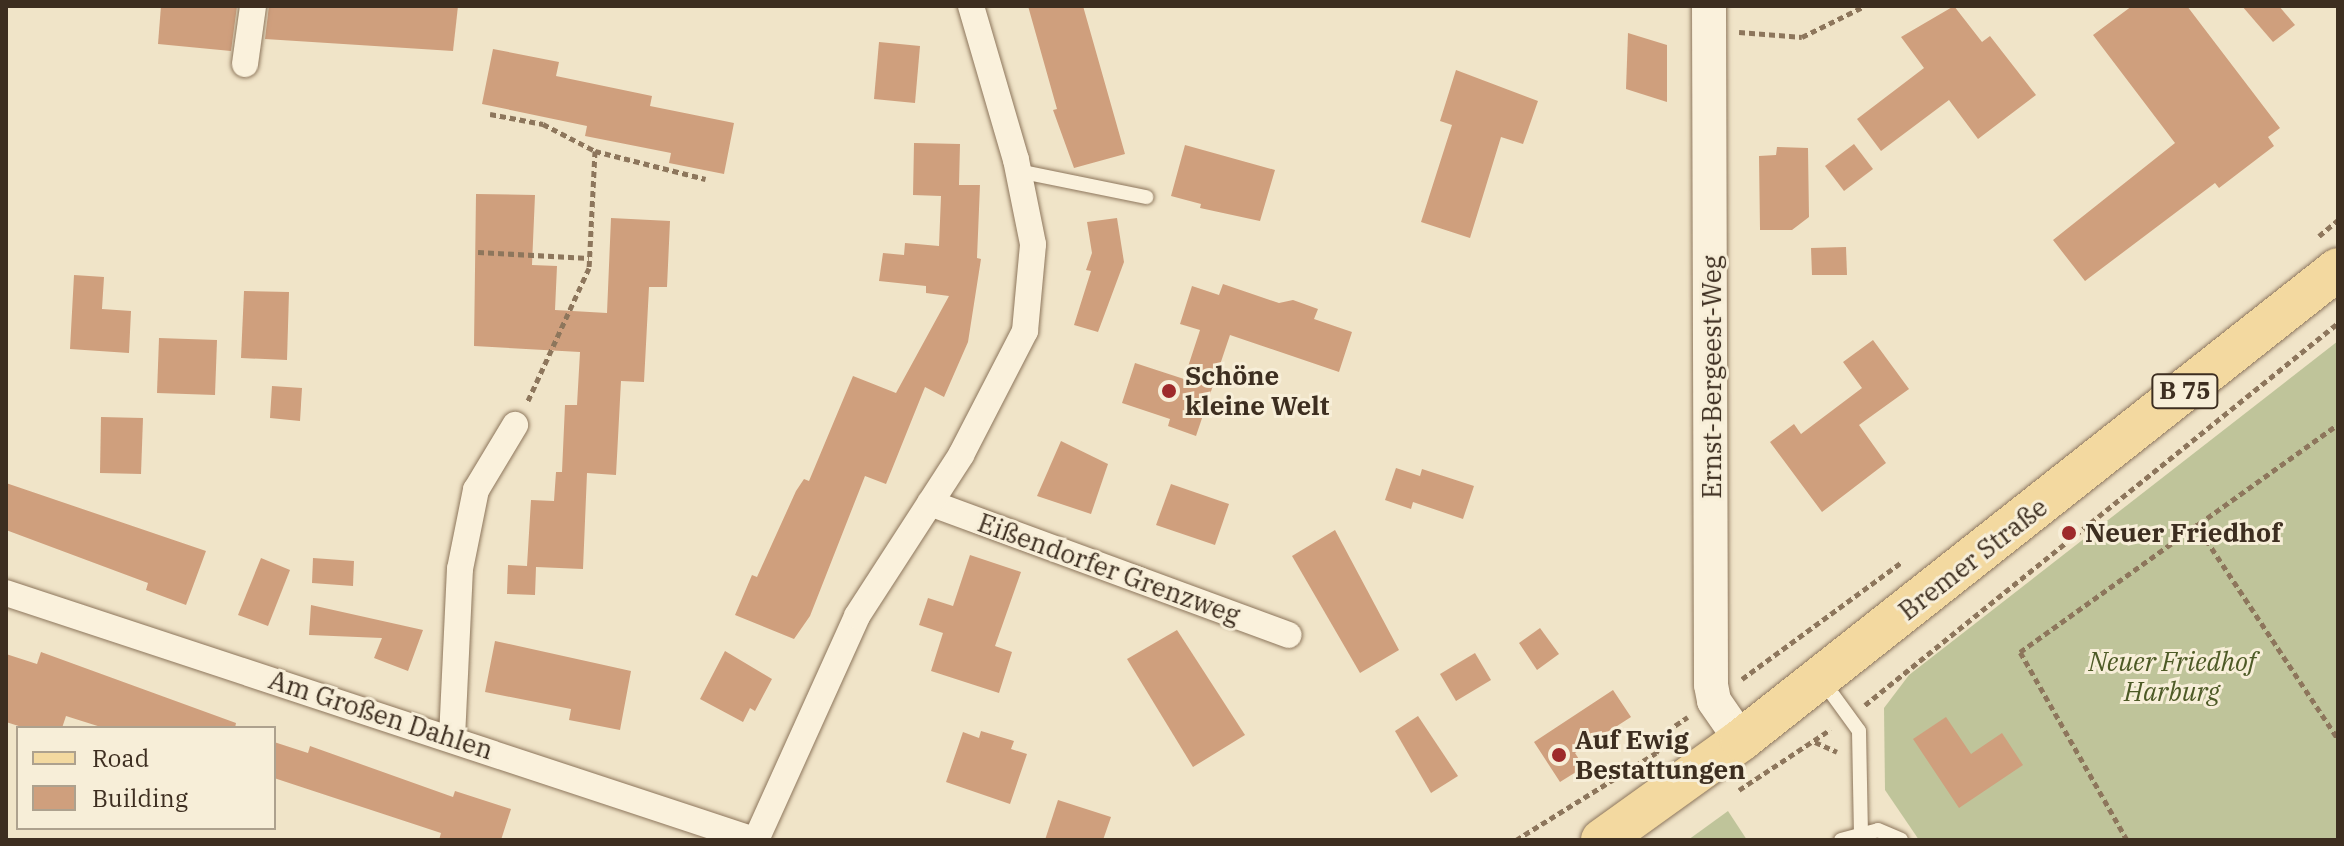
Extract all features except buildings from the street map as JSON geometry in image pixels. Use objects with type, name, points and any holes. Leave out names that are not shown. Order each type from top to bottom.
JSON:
[{"type":"main road","name":"Bremer Straße","points":[[1602,840],[1821,678],[2338,269]]},
{"type":"street","points":[[245,64],[253,6]]},
{"type":"street","points":[[755,840],[857,616],[930,503],[1025,331],[1033,244],[1018,171],[971,6]]},
{"type":"street","name":"Ernst-Bergeest-Weg","points":[[1710,18],[1714,701]]},
{"type":"street","points":[[452,738],[460,569],[476,490],[515,425]]},
{"type":"street","name":"Eißendorfer Grenzweg","points":[[930,503],[1288,635]]},
{"type":"street","name":"Am Großen Dahlen","points":[[6,593],[755,840]]},
{"type":"street","points":[[1714,701],[1741,740]]},
{"type":"lane","points":[[1018,171],[1146,197]]},
{"type":"lane","points":[[1821,678],[1850,717],[1862,745],[1861,831]]},
{"type":"lane","points":[[1841,840],[1861,831],[1886,831],[1901,840]]},
{"type":"path","points":[[1710,18],[1802,37],[1865,6]]},
{"type":"path","points":[[490,114],[543,124],[595,151],[706,179]]},
{"type":"path","points":[[515,425],[575,306],[589,258],[595,151]]},
{"type":"path","points":[[478,252],[589,258]]},
{"type":"path","points":[[1732,796],[1850,717],[2338,323]]},
{"type":"path","points":[[2127,840],[2020,652],[2195,523],[2338,424]]},
{"type":"path","points":[[2195,523],[2338,739]]},
{"type":"path","points":[[1516,840],[1656,753],[1667,731],[1714,701],[1758,666]]},
{"type":"path","points":[[1811,743],[1835,748],[1839,768]]},
{"type":"green space","name":"Neuer Friedhof Harburg","points":[[2338,341],[2338,840],[1919,840],[1885,790],[1884,708],[1909,675]]},
{"type":"green space","points":[[1728,811],[1747,840],[1688,840]]},
{"type":"place","name":"Schöne kleine Welt","points":[[1169,391]]},
{"type":"place","name":"Neuer Friedhof","points":[[2069,533]]},
{"type":"place","name":"Auf Ewig Bestattungen","points":[[1559,755]]}]
